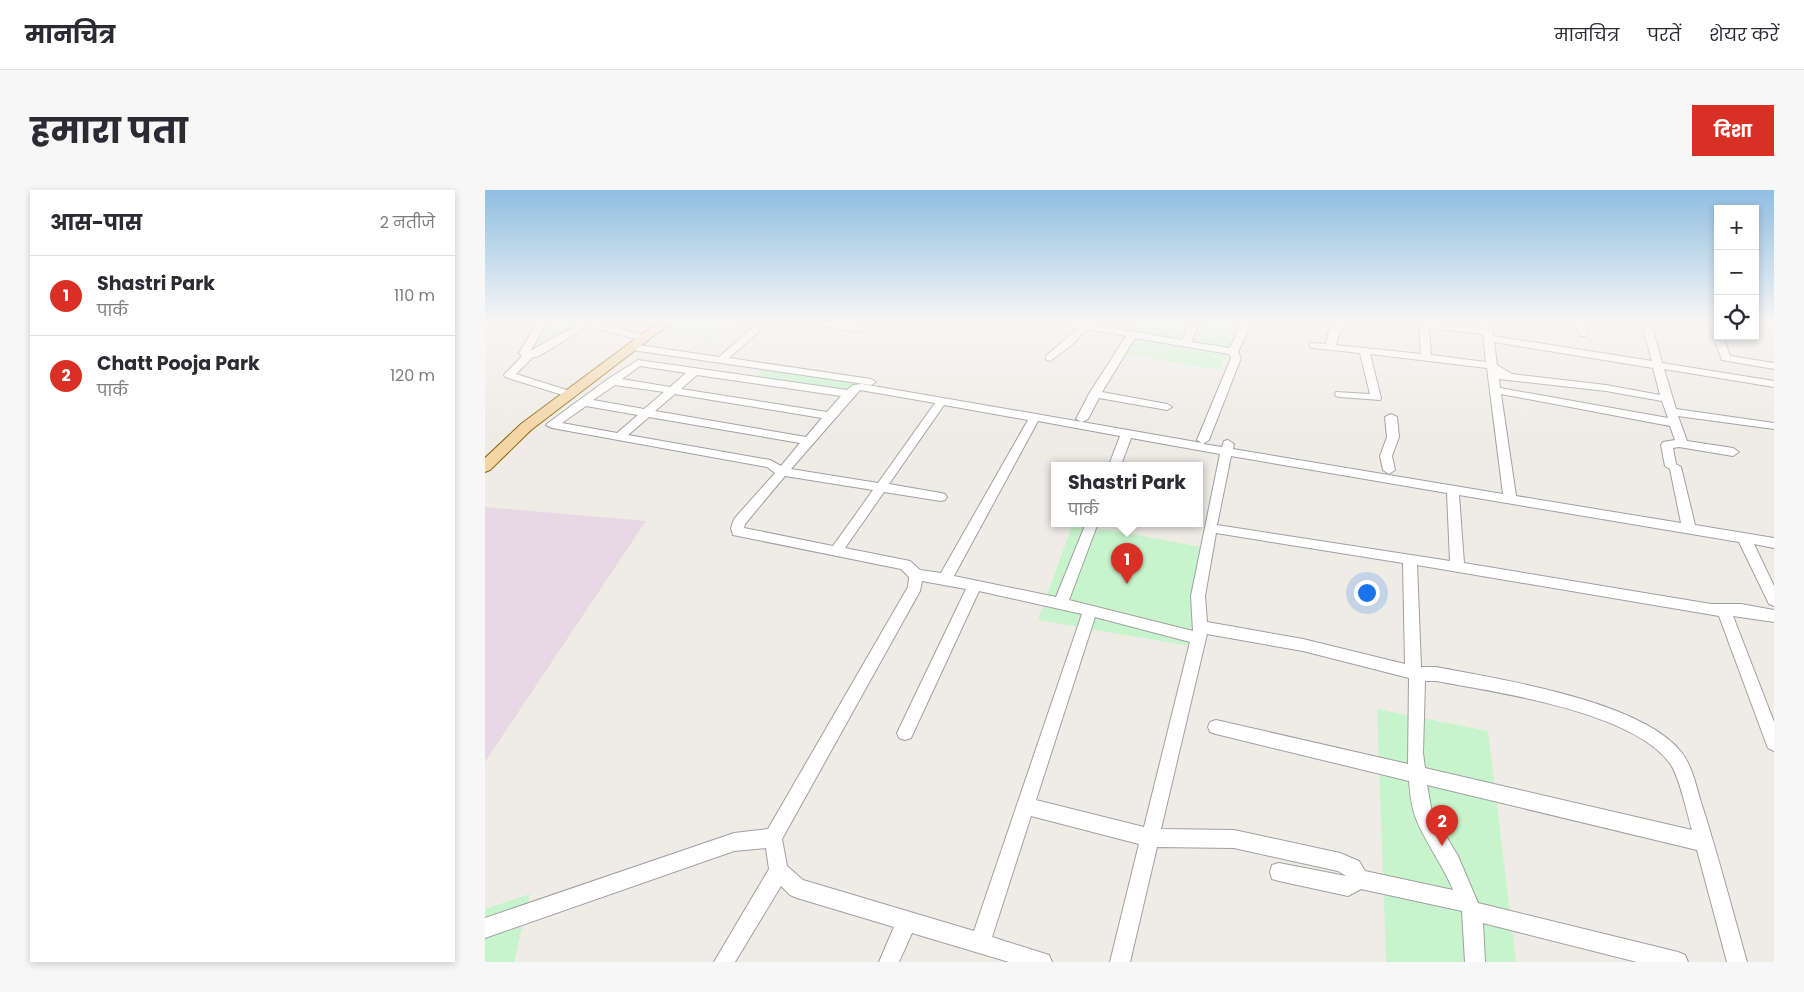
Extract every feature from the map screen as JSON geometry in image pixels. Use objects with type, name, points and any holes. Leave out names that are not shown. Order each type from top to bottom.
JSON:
[{"type":"main road","points":[[485,467],[532,422],[617,358]]},
{"type":"street","points":[[526,358],[509,375],[569,394]]},
{"type":"street","points":[[701,358],[850,378],[1203,440],[1227,448],[1389,470],[1509,495],[1490,358]]},
{"type":"street","points":[[720,361],[723,358]]},
{"type":"street","points":[[1082,419],[1117,358]]},
{"type":"street","points":[[1203,440],[1236,358]]},
{"type":"street","points":[[1365,358],[1375,398]]},
{"type":"street","points":[[1425,358],[1491,371],[1514,378],[1606,388],[1667,399]]},
{"type":"street","points":[[1619,358],[1774,384]]},
{"type":"street","points":[[1656,358],[1682,444]]},
{"type":"street","points":[[1726,358],[1736,379]]},
{"type":"street","points":[[1726,358],[1774,366]]},
{"type":"street","points":[[552,425],[638,363],[849,394]]},
{"type":"street","points":[[619,437],[695,371]]},
{"type":"street","points":[[612,381],[830,416]]},
{"type":"street","points":[[1494,390],[1673,417],[1774,426]]},
{"type":"street","points":[[849,394],[739,522],[737,528],[739,532],[905,565],[916,575],[975,585],[1199,632],[1303,645],[1415,673],[1436,674],[1550,697],[1637,726],[1659,740],[1676,758],[1704,842],[1737,962]]},
{"type":"street","points":[[1095,394],[1167,407]]},
{"type":"street","points":[[1340,394],[1375,398],[1392,414],[1393,436],[1386,456],[1389,470]]},
{"type":"street","points":[[584,402],[808,441]]},
{"type":"street","points":[[836,551],[941,402]]},
{"type":"street","points":[[945,579],[1034,418]]},
{"type":"street","points":[[532,422],[770,464],[781,471],[941,497]]},
{"type":"street","points":[[1116,462],[1127,434]]},
{"type":"street","points":[[1689,529],[1667,445],[1682,444],[1733,452]]},
{"type":"street","points":[[1120,962],[1199,632],[1197,596],[1209,528],[1227,448]]},
{"type":"street","points":[[1453,490],[1457,567]]},
{"type":"street","points":[[1061,603],[1090,527]]},
{"type":"street","points":[[1209,528],[1724,611],[1741,610],[1774,616]]},
{"type":"street","points":[[1744,538],[1774,600]]},
{"type":"street","points":[[1410,559],[1415,673],[1415,753],[1420,802],[1424,816],[1451,863],[1470,907],[1475,962]]},
{"type":"street","points":[[916,575],[915,587],[773,838],[779,871],[797,888],[1043,962]]},
{"type":"street","points":[[905,733],[975,585]]},
{"type":"street","points":[[980,943],[1090,610]]},
{"type":"street","points":[[1724,611],[1774,743]]},
{"type":"street","points":[[1215,727],[1704,842]]},
{"type":"street","points":[[1025,806],[1150,838],[1234,839],[1340,862],[1352,868],[1359,879],[1678,962]]},
{"type":"street","points":[[485,928],[734,842],[773,838]]},
{"type":"street","points":[[724,962],[779,871]]},
{"type":"street","points":[[1279,872],[1348,886],[1359,879]]},
{"type":"street","points":[[889,962],[907,921]]},
{"type":"lane","points":[[849,394],[857,387],[862,387],[1127,434],[1227,448],[1453,490],[1509,495],[1774,543]]},
{"type":"shaded area","points":[[485,507],[646,521],[485,762]]},
{"type":"green space","points":[[1149,358],[1225,358],[1219,370]]},
{"type":"green space","points":[[765,367],[857,380],[847,391],[755,377]]},
{"type":"green space","points":[[1072,527],[1121,532],[1206,548],[1196,647],[1038,620]]},
{"type":"green space","points":[[1377,709],[1488,731],[1516,962],[1386,962]]},
{"type":"green space","points":[[530,894],[514,962],[485,962],[485,909]]},
{"type":"place","name":"Shastri Park","points":[[1127,584]]},
{"type":"place","name":"Chatt Pooja Park","points":[[1442,846]]}]
